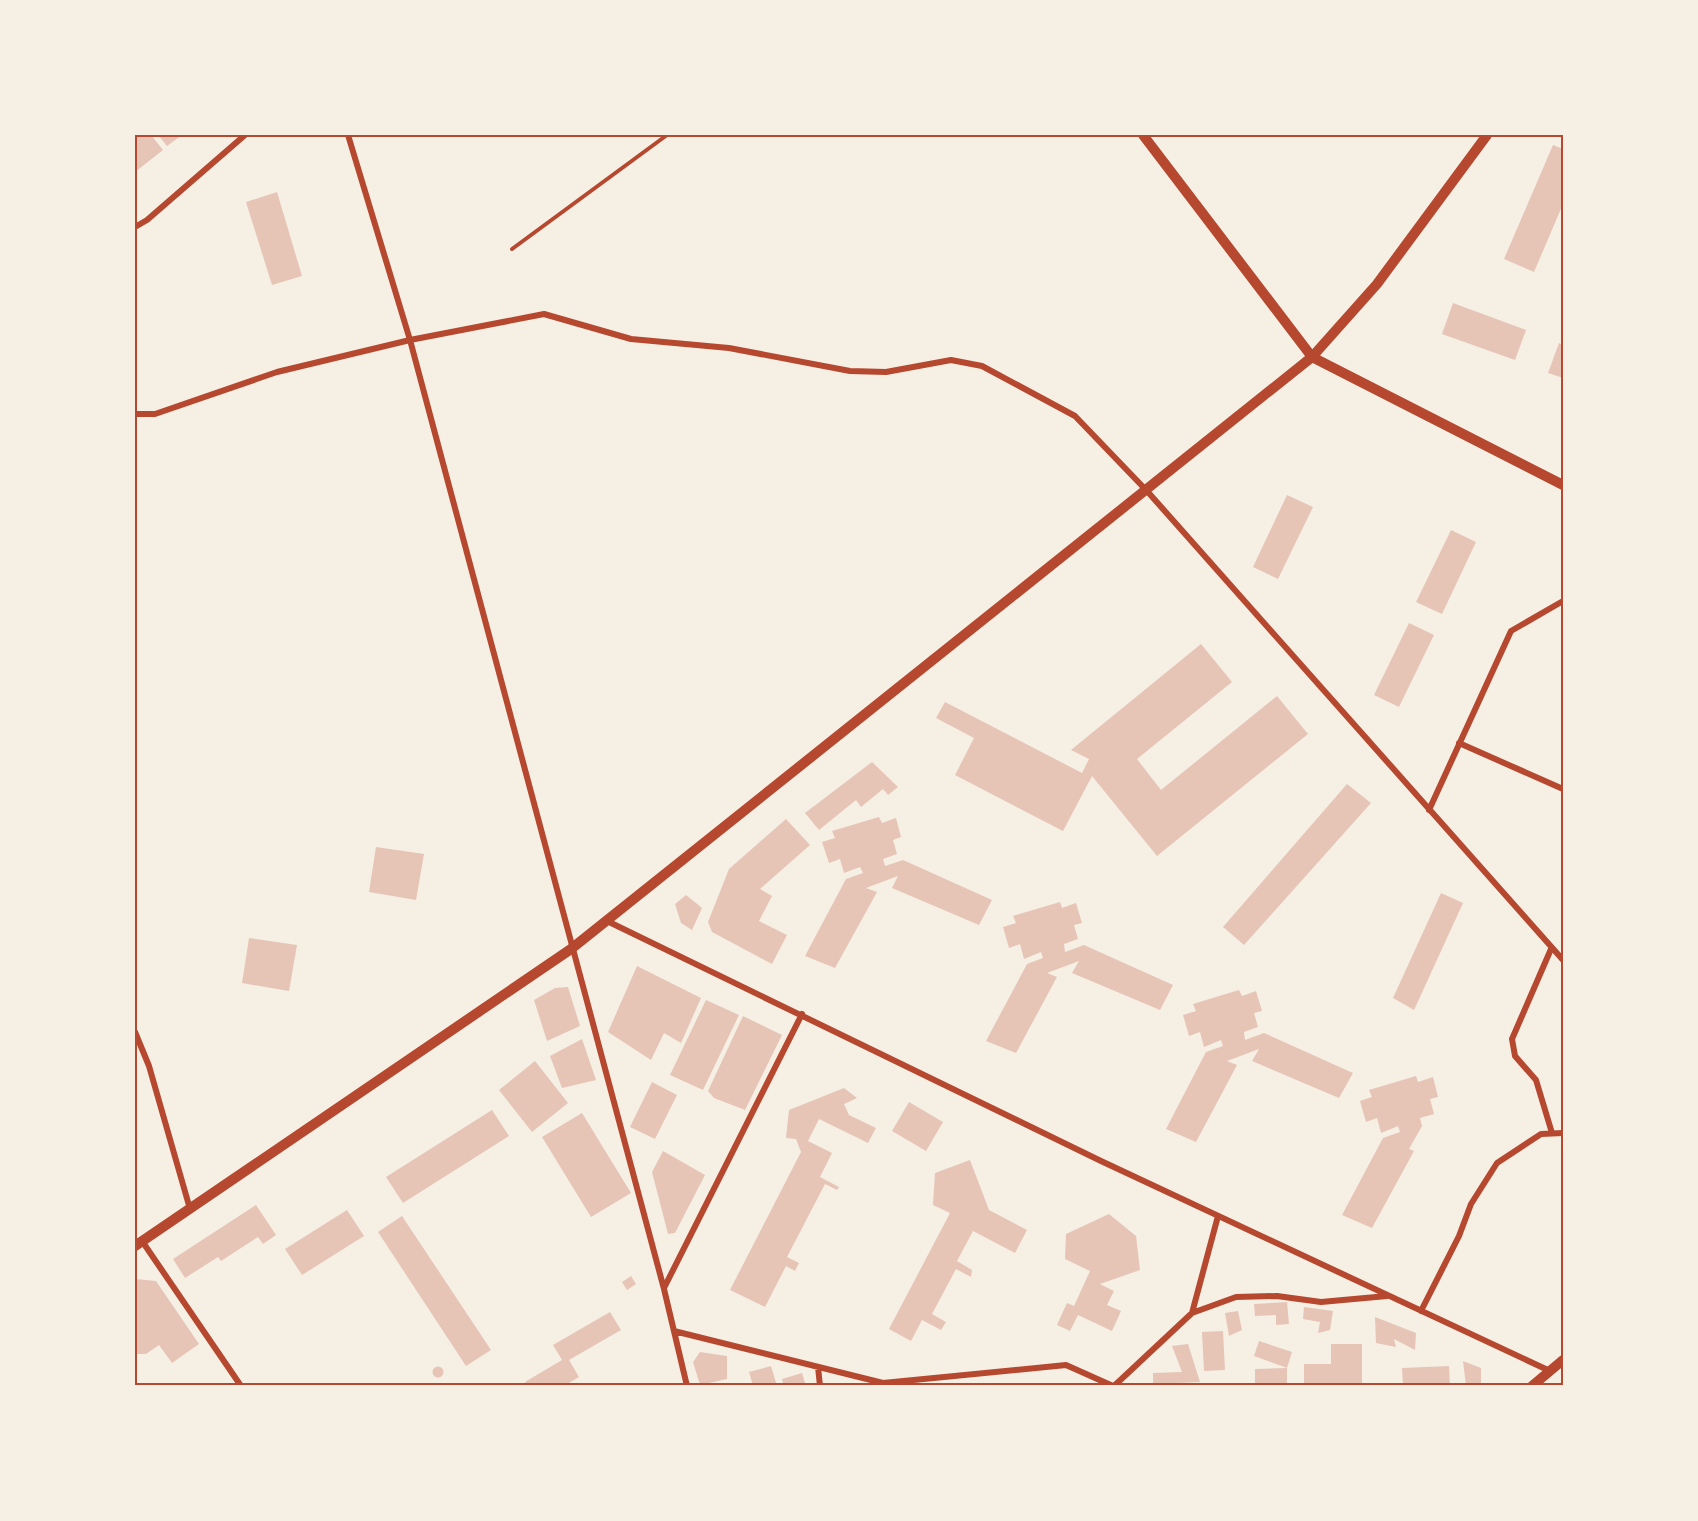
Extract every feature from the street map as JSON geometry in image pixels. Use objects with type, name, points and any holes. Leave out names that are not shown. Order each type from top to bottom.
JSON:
[{"type":"main road","points":[[1143,135],[1312,357],[1563,485]]},
{"type":"main road","points":[[139,1244],[571,949],[1312,357],[1377,284],[1487,135]]},
{"type":"main road","points":[[1532,1386],[1563,1360]]},
{"type":"street","points":[[135,227],[147,220],[245,135]]},
{"type":"street","points":[[348,135],[410,340],[571,949],[664,1289],[687,1386]]},
{"type":"street","points":[[135,414],[155,414],[277,372],[410,340],[544,314],[631,339],[729,348],[850,371],[886,372],[951,360],[982,366],[1075,416],[1147,491],[1563,960]]},
{"type":"street","points":[[1429,810],[1511,631],[1563,601]]},
{"type":"street","points":[[1459,743],[1563,789]]},
{"type":"street","points":[[607,921],[1101,1161],[1550,1371]]},
{"type":"street","points":[[1551,949],[1512,1039],[1515,1056],[1536,1080],[1552,1133]]},
{"type":"street","points":[[664,1289],[802,1014]]},
{"type":"street","points":[[135,1032],[149,1066],[190,1209]]},
{"type":"street","points":[[1420,1311],[1460,1236],[1472,1203],[1497,1163],[1541,1134],[1563,1133]]},
{"type":"street","points":[[1192,1312],[1218,1216]]},
{"type":"street","points":[[139,1244],[241,1386]]},
{"type":"street","points":[[674,1331],[883,1383],[1066,1365],[1113,1386],[1192,1312],[1236,1297],[1277,1296],[1321,1302],[1388,1295]]},
{"type":"street","points":[[818,1367],[820,1386]]},
{"type":"lane","points":[[512,249],[667,135]]},
{"type":"building","points":[[135,135],[151,135],[163,150],[135,172]]},
{"type":"building","points":[[158,135],[182,135],[167,146]]},
{"type":"building","points":[[1553,145],[1563,149],[1563,204],[1534,272],[1504,259]]},
{"type":"building","points":[[277,192],[302,276],[272,285],[246,202]]},
{"type":"building","points":[[1453,303],[1526,330],[1515,360],[1442,334]]},
{"type":"building","points":[[1559,343],[1563,345],[1563,378],[1548,373]]},
{"type":"building","points":[[1287,495],[1313,507],[1278,579],[1253,567]]},
{"type":"building","points":[[1451,530],[1476,542],[1442,614],[1416,602]]},
{"type":"building","points":[[1409,623],[1434,635],[1399,707],[1374,695]]},
{"type":"building","points":[[1201,644],[1232,682],[1137,759],[1161,790],[1277,696],[1308,734],[1157,856],[1092,776],[1063,831],[955,775],[974,738],[936,718],[945,702],[1082,773],[1089,759],[1071,750]]},
{"type":"building","points":[[872,762],[898,787],[888,795],[883,789],[861,807],[856,800],[819,830],[805,813]]},
{"type":"building","points":[[1347,784],[1371,803],[1244,945],[1223,927]]},
{"type":"building","points":[[879,817],[882,823],[896,818],[901,837],[893,840],[897,854],[883,859],[885,866],[903,860],[992,900],[979,925],[892,888],[898,876],[866,888],[877,892],[835,968],[805,956],[846,879],[863,873],[860,867],[844,873],[840,859],[829,863],[822,842],[835,838],[832,831]]},
{"type":"building","points":[[786,819],[810,845],[760,889],[772,896],[759,921],[787,935],[772,964],[712,932],[708,922],[729,869]]},
{"type":"building","points":[[376,847],[424,854],[416,900],[369,892]]},
{"type":"building","points":[[1441,893],[1463,903],[1414,1010],[1393,998]]},
{"type":"building","points":[[686,895],[702,908],[692,930],[681,923],[675,904]]},
{"type":"building","points":[[1060,902],[1062,908],[1076,903],[1082,923],[1074,925],[1078,939],[1064,944],[1065,952],[1084,945],[1173,985],[1160,1010],[1072,973],[1079,961],[1047,973],[1057,977],[1016,1053],[986,1041],[1027,964],[1043,958],[1041,952],[1024,959],[1020,944],[1009,948],[1003,927],[1016,923],[1013,916]]},
{"type":"building","points":[[249,938],[297,945],[289,991],[242,983]]},
{"type":"building","points":[[637,966],[701,998],[681,1043],[664,1033],[651,1060],[608,1032]]},
{"type":"building","points":[[568,987],[580,1026],[547,1041],[534,1000],[555,988]]},
{"type":"building","points":[[1239,990],[1242,996],[1256,991],[1262,1011],[1254,1013],[1258,1027],[1244,1032],[1245,1040],[1264,1033],[1353,1073],[1339,1098],[1252,1061],[1259,1049],[1227,1061],[1237,1065],[1196,1142],[1166,1129],[1206,1052],[1223,1046],[1221,1040],[1204,1047],[1200,1032],[1189,1036],[1183,1015],[1196,1011],[1193,1004]]},
{"type":"building","points":[[706,1000],[739,1015],[703,1090],[670,1075]]},
{"type":"building","points":[[743,1016],[782,1035],[745,1110],[714,1098],[708,1091]]},
{"type":"building","points":[[582,1039],[596,1080],[562,1088],[550,1056]]},
{"type":"building","points":[[535,1061],[568,1103],[532,1132],[499,1090]]},
{"type":"building","points":[[1416,1076],[1418,1082],[1433,1077],[1438,1097],[1430,1099],[1434,1114],[1420,1118],[1422,1126],[1409,1149],[1414,1151],[1372,1228],[1342,1215],[1383,1138],[1400,1132],[1398,1126],[1381,1133],[1377,1118],[1366,1122],[1360,1101],[1372,1097],[1369,1090]]},
{"type":"building","points":[[652,1082],[677,1095],[655,1139],[630,1127]]},
{"type":"building","points":[[844,1088],[857,1098],[844,1104],[849,1115],[876,1128],[868,1143],[819,1119],[808,1141],[832,1153],[820,1177],[839,1187],[837,1190],[825,1184],[787,1257],[799,1263],[795,1271],[786,1266],[765,1307],[730,1290],[801,1152],[796,1139],[786,1138],[789,1110]]},
{"type":"building","points":[[909,1102],[943,1122],[926,1151],[892,1131]]},
{"type":"building","points":[[492,1110],[509,1136],[403,1203],[386,1177]]},
{"type":"building","points":[[582,1113],[631,1193],[591,1217],[542,1137]]},
{"type":"building","points":[[663,1151],[705,1175],[675,1233],[668,1234],[652,1172]]},
{"type":"building","points":[[970,1160],[989,1210],[1027,1230],[1015,1253],[973,1231],[957,1261],[972,1270],[971,1277],[956,1269],[932,1314],[946,1322],[941,1330],[922,1320],[911,1341],[889,1329],[950,1213],[933,1205],[935,1173]]},
{"type":"building","points":[[256,1205],[276,1235],[263,1244],[258,1237],[221,1261],[218,1257],[185,1278],[173,1259]]},
{"type":"building","points":[[347,1210],[364,1236],[302,1275],[285,1249]]},
{"type":"building","points":[[1109,1214],[1136,1236],[1140,1270],[1100,1284],[1114,1291],[1107,1305],[1121,1311],[1112,1331],[1078,1315],[1070,1331],[1057,1325],[1067,1303],[1074,1306],[1090,1271],[1065,1259],[1066,1234]]},
{"type":"building","points":[[402,1216],[491,1350],[466,1366],[378,1232]]},
{"type":"building","points":[[631,1276],[636,1284],[627,1290],[622,1282]]},
{"type":"building","points":[[136,1279],[156,1281],[199,1344],[172,1363],[159,1345],[146,1354],[135,1354]]},
{"type":"building","points":[[1287,1302],[1289,1324],[1276,1325],[1276,1315],[1255,1316],[1254,1304]]},
{"type":"building","points":[[1304,1307],[1333,1311],[1330,1330],[1318,1333],[1320,1322],[1303,1319]]},
{"type":"building","points":[[1238,1311],[1242,1330],[1229,1336],[1225,1313]]},
{"type":"building","points":[[610,1312],[621,1330],[569,1360],[579,1377],[564,1386],[527,1386],[525,1382],[562,1360],[553,1345]]},
{"type":"building","points":[[1375,1317],[1416,1333],[1415,1350],[1394,1339],[1396,1347],[1376,1343]]},
{"type":"building","points":[[1223,1331],[1225,1370],[1204,1371],[1202,1332]]},
{"type":"building","points":[[1259,1341],[1292,1352],[1287,1368],[1254,1356]]},
{"type":"building","points":[[1188,1344],[1200,1382],[1153,1384],[1153,1373],[1182,1372],[1172,1346]]},
{"type":"building","points":[[1331,1344],[1362,1344],[1362,1386],[1304,1386],[1304,1364],[1331,1364]]},
{"type":"building","points":[[700,1352],[727,1356],[727,1379],[700,1385],[693,1362]]},
{"type":"building","points":[[1463,1361],[1481,1368],[1481,1386],[1466,1386]]},
{"type":"building","points":[[771,1366],[777,1386],[753,1386],[749,1372]]},
{"type":"building","points":[[1449,1366],[1450,1386],[1403,1386],[1402,1368]]},
{"type":"building","points":[[438,1367],[442,1368],[442,1376],[438,1377],[434,1376],[433,1372],[434,1368]]},
{"type":"building","points":[[1287,1368],[1287,1385],[1255,1384],[1255,1369]]},
{"type":"building","points":[[802,1373],[806,1386],[784,1386],[782,1379]]}]
